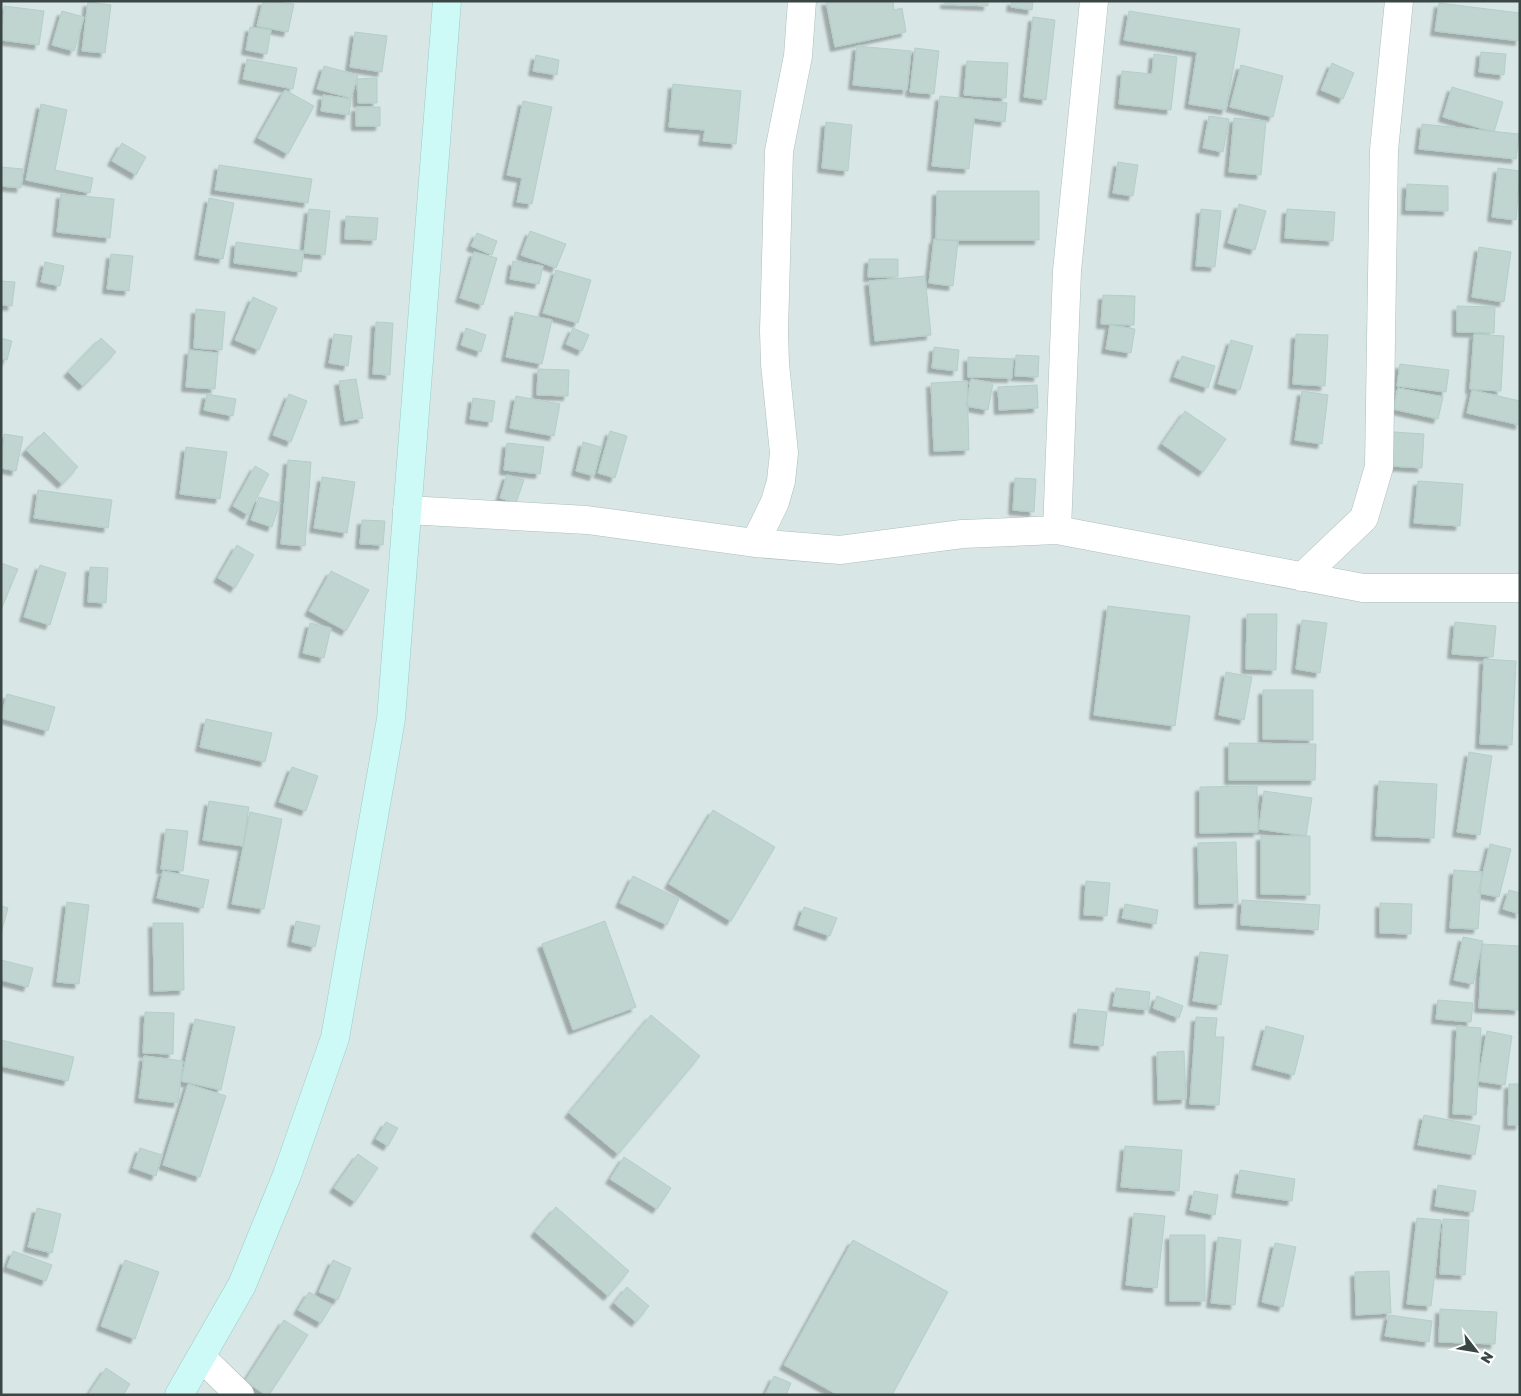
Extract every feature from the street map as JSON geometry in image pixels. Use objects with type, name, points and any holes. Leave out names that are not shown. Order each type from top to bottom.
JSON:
[{"type":"street","points":[[179,1395],[242,1285],[287,1175],[335,1038],[391,719],[447,1]]},
{"type":"street","points":[[755,543],[775,502],[781,481],[784,453],[775,364],[774,331],[779,151],[798,56],[802,1]]},
{"type":"street","points":[[1056,530],[1067,271],[1094,1]]},
{"type":"street","points":[[1302,577],[1364,518],[1379,467],[1384,150],[1399,1]]},
{"type":"street","points":[[407,510],[587,520],[755,543],[840,550],[962,534],[1056,530],[1363,588],[1520,588]]},
{"type":"street","points":[[201,1357],[240,1395]]},
{"type":"shaded area","points":[[1,1],[1520,1],[1520,1395],[1,1395]]},
{"type":"building","points":[[263,1],[294,4],[288,32],[257,26]]},
{"type":"building","points":[[826,1],[893,1],[894,10],[902,8],[906,32],[835,47]]},
{"type":"building","points":[[945,1],[988,1],[988,6],[945,4]]},
{"type":"building","points":[[1012,1],[1033,1],[1032,10],[1011,7]]},
{"type":"building","points":[[88,2],[111,5],[105,53],[82,51]]},
{"type":"building","points":[[1439,3],[1520,13],[1520,41],[1435,31]]},
{"type":"building","points":[[4,6],[44,11],[39,45],[1,40]]},
{"type":"building","points":[[62,11],[84,17],[74,51],[52,45]]},
{"type":"building","points":[[1129,11],[1240,29],[1226,110],[1189,104],[1197,52],[1124,40]]},
{"type":"building","points":[[1033,17],[1055,20],[1046,100],[1024,97]]},
{"type":"building","points":[[250,27],[271,30],[267,54],[246,50]]},
{"type":"building","points":[[355,32],[387,36],[382,72],[350,67]]},
{"type":"building","points":[[857,46],[911,51],[907,90],[853,85]]},
{"type":"building","points":[[915,48],[939,51],[934,94],[910,92]]},
{"type":"building","points":[[1481,52],[1506,54],[1504,75],[1479,72]]},
{"type":"building","points":[[1154,54],[1177,57],[1171,110],[1119,104],[1122,71],[1152,74]]},
{"type":"building","points":[[536,55],[559,60],[557,75],[533,71]]},
{"type":"building","points":[[247,59],[297,68],[293,89],[243,79]]},
{"type":"building","points":[[967,61],[1008,63],[1006,98],[964,95]]},
{"type":"building","points":[[1332,63],[1354,73],[1343,99],[1321,90]]},
{"type":"building","points":[[1241,65],[1283,76],[1273,117],[1230,107]]},
{"type":"building","points":[[324,66],[358,75],[351,98],[317,89]]},
{"type":"building","points":[[377,78],[377,103],[358,103],[357,79]]},
{"type":"building","points":[[673,84],[741,91],[736,144],[703,141],[705,130],[669,127]]},
{"type":"building","points":[[1452,87],[1503,102],[1494,132],[1443,117]]},
{"type":"building","points":[[285,90],[314,106],[288,154],[258,138]]},
{"type":"building","points":[[323,95],[351,99],[349,115],[321,111]]},
{"type":"building","points":[[940,96],[1007,103],[1005,122],[974,118],[969,169],[932,166]]},
{"type":"building","points":[[523,101],[552,107],[532,204],[517,202],[522,178],[507,175]]},
{"type":"building","points":[[41,104],[67,110],[55,170],[93,178],[90,193],[26,180]]},
{"type":"building","points":[[356,107],[380,107],[380,126],[356,126]]},
{"type":"building","points":[[1209,116],[1229,119],[1223,152],[1203,148]]},
{"type":"building","points":[[1234,118],[1266,121],[1261,175],[1229,172]]},
{"type":"building","points":[[826,122],[852,125],[848,171],[822,168]]},
{"type":"building","points":[[1422,124],[1519,134],[1516,159],[1419,149]]},
{"type":"building","points":[[122,143],[146,157],[136,175],[112,161]]},
{"type":"building","points":[[1118,162],[1138,165],[1133,196],[1113,193]]},
{"type":"building","points":[[219,165],[312,179],[308,203],[215,190]]},
{"type":"building","points":[[1,167],[23,169],[21,188],[1,186]]},
{"type":"building","points":[[1498,168],[1520,171],[1516,220],[1492,217]]},
{"type":"building","points":[[1407,184],[1448,186],[1448,211],[1406,210]]},
{"type":"building","points":[[937,191],[1039,191],[1039,240],[936,240]]},
{"type":"building","points":[[61,194],[114,199],[110,238],[57,232]]},
{"type":"building","points":[[209,198],[234,203],[223,259],[199,255]]},
{"type":"building","points":[[1239,204],[1266,211],[1255,250],[1228,243]]},
{"type":"building","points":[[309,209],[330,211],[325,255],[304,253]]},
{"type":"building","points":[[1201,209],[1221,211],[1215,267],[1196,266]]},
{"type":"building","points":[[1287,209],[1335,212],[1333,241],[1285,238]]},
{"type":"building","points":[[346,216],[378,218],[376,240],[345,239]]},
{"type":"building","points":[[530,231],[566,244],[556,268],[521,255]]},
{"type":"building","points":[[477,233],[497,241],[492,255],[471,246]]},
{"type":"building","points":[[934,239],[958,241],[953,286],[929,283]]},
{"type":"building","points":[[236,242],[304,251],[301,272],[234,263]]},
{"type":"building","points":[[1479,247],[1511,252],[1504,302],[1472,297]]},
{"type":"building","points":[[474,252],[497,258],[483,305],[460,298]]},
{"type":"building","points":[[111,254],[133,256],[129,291],[107,289]]},
{"type":"building","points":[[869,259],[898,259],[898,277],[868,277]]},
{"type":"building","points":[[513,261],[543,266],[539,284],[510,279]]},
{"type":"building","points":[[45,262],[64,266],[60,286],[41,282]]},
{"type":"building","points":[[556,270],[591,280],[578,323],[543,313]]},
{"type":"building","points":[[925,276],[931,335],[875,341],[869,281]]},
{"type":"building","points":[[1,281],[15,282],[12,306],[1,305]]},
{"type":"building","points":[[1103,295],[1135,296],[1134,325],[1101,324]]},
{"type":"building","points":[[253,297],[277,308],[259,350],[235,340]]},
{"type":"building","points":[[1457,306],[1495,307],[1494,333],[1457,332]]},
{"type":"building","points":[[196,309],[225,312],[222,350],[194,348]]},
{"type":"building","points":[[515,312],[552,320],[542,364],[506,357]]},
{"type":"building","points":[[376,322],[393,323],[390,375],[373,374]]},
{"type":"building","points":[[1110,325],[1135,329],[1131,353],[1106,349]]},
{"type":"building","points":[[466,328],[486,335],[481,352],[461,345]]},
{"type":"building","points":[[573,328],[589,335],[582,351],[566,344]]},
{"type":"building","points":[[334,334],[352,336],[348,366],[329,363]]},
{"type":"building","points":[[1296,334],[1328,335],[1325,386],[1293,384]]},
{"type":"building","points":[[1474,334],[1504,336],[1501,391],[1470,389]]},
{"type":"building","points":[[1,338],[12,341],[7,360],[1,359]]},
{"type":"building","points":[[101,338],[116,352],[83,386],[68,372]]},
{"type":"building","points":[[1231,340],[1253,346],[1240,390],[1218,384]]},
{"type":"building","points":[[934,347],[959,350],[957,371],[932,368]]},
{"type":"building","points":[[189,350],[218,353],[215,389],[186,387]]},
{"type":"building","points":[[1016,355],[1039,356],[1038,377],[1015,376]]},
{"type":"building","points":[[1182,356],[1215,366],[1208,388],[1174,377]]},
{"type":"building","points":[[968,357],[1013,359],[1012,378],[968,377]]},
{"type":"building","points":[[1400,364],[1449,370],[1446,392],[1397,386]]},
{"type":"building","points":[[538,369],[569,370],[568,396],[537,395]]},
{"type":"building","points":[[356,379],[363,418],[345,421],[339,381]]},
{"type":"building","points":[[971,379],[993,383],[988,410],[966,406]]},
{"type":"building","points":[[967,381],[969,450],[934,451],[931,383]]},
{"type":"building","points":[[1037,385],[1038,408],[999,410],[998,387]]},
{"type":"building","points":[[1398,388],[1443,397],[1438,419],[1393,409]]},
{"type":"building","points":[[1472,390],[1520,401],[1520,425],[1467,413]]},
{"type":"building","points":[[1302,391],[1328,395],[1322,444],[1295,440]]},
{"type":"building","points":[[207,394],[236,399],[233,416],[204,410]]},
{"type":"building","points":[[289,394],[307,401],[291,442],[273,435]]},
{"type":"building","points":[[516,396],[560,404],[554,436],[510,428]]},
{"type":"building","points":[[473,398],[495,401],[492,422],[470,419]]},
{"type":"building","points":[[1185,411],[1226,439],[1203,472],[1162,444]]},
{"type":"building","points":[[610,431],[627,436],[615,478],[598,473]]},
{"type":"building","points":[[44,432],[78,467],[62,484],[26,450]]},
{"type":"building","points":[[1394,432],[1424,434],[1422,468],[1391,466]]},
{"type":"building","points":[[4,434],[23,437],[16,471],[1,468]]},
{"type":"building","points":[[583,442],[601,447],[594,476],[576,471]]},
{"type":"building","points":[[507,443],[544,447],[540,474],[504,470]]},
{"type":"building","points":[[186,447],[227,452],[220,499],[180,494]]},
{"type":"building","points":[[288,460],[311,462],[305,546],[281,544]]},
{"type":"building","points":[[255,466],[269,474],[248,515],[233,506]]},
{"type":"building","points":[[507,475],[524,480],[516,503],[500,498]]},
{"type":"building","points":[[322,477],[355,482],[347,533],[314,528]]},
{"type":"building","points":[[1015,478],[1036,479],[1034,512],[1013,510]]},
{"type":"building","points":[[1418,481],[1463,484],[1460,526],[1414,523]]},
{"type":"building","points":[[38,490],[112,500],[108,528],[34,518]]},
{"type":"building","points":[[259,497],[280,503],[272,527],[251,520]]},
{"type":"building","points":[[362,520],[385,521],[383,545],[360,544]]},
{"type":"building","points":[[237,545],[254,555],[235,588],[218,578]]},
{"type":"building","points":[[1,563],[18,569],[1,610]]},
{"type":"building","points":[[40,565],[66,573],[50,625],[24,617]]},
{"type":"building","points":[[90,567],[108,568],[106,603],[88,602]]},
{"type":"building","points":[[331,571],[369,590],[346,631],[309,611]]},
{"type":"building","points":[[1108,606],[1190,616],[1175,726],[1094,715]]},
{"type":"building","points":[[1247,614],[1277,614],[1276,670],[1246,669]]},
{"type":"building","points":[[1302,620],[1327,623],[1320,673],[1296,669]]},
{"type":"building","points":[[1455,622],[1496,626],[1493,657],[1452,654]]},
{"type":"building","points":[[310,623],[331,628],[324,658],[303,653]]},
{"type":"building","points":[[1484,659],[1516,661],[1512,745],[1480,744]]},
{"type":"building","points":[[1226,672],[1252,677],[1244,720],[1219,715]]},
{"type":"building","points":[[1263,690],[1313,690],[1313,740],[1263,739]]},
{"type":"building","points":[[7,694],[55,707],[48,731],[1,718]]},
{"type":"building","points":[[206,719],[272,733],[265,762],[200,747]]},
{"type":"building","points":[[1229,743],[1316,744],[1315,780],[1229,780]]},
{"type":"building","points":[[1469,752],[1492,756],[1480,835],[1457,832]]},
{"type":"building","points":[[292,767],[318,776],[306,811],[279,802]]},
{"type":"building","points":[[1379,781],[1437,784],[1434,838],[1376,836]]},
{"type":"building","points":[[1257,786],[1258,832],[1200,833],[1200,787]]},
{"type":"building","points":[[1264,791],[1312,798],[1306,836],[1259,829]]},
{"type":"building","points":[[209,801],[249,807],[243,846],[203,840]]},
{"type":"building","points":[[713,810],[775,847],[731,921],[669,884]]},
{"type":"building","points":[[250,812],[282,819],[264,909],[232,904]]},
{"type":"building","points":[[166,829],[188,831],[183,871],[161,869]]},
{"type":"building","points":[[1261,836],[1310,836],[1310,895],[1261,894]]},
{"type":"building","points":[[1236,842],[1238,903],[1199,904],[1198,843]]},
{"type":"building","points":[[1490,844],[1511,849],[1499,897],[1478,893]]},
{"type":"building","points":[[1454,870],[1482,872],[1478,929],[1450,928]]},
{"type":"building","points":[[163,871],[209,880],[203,908],[157,898]]},
{"type":"building","points":[[633,876],[679,899],[667,925],[620,903]]},
{"type":"building","points":[[1086,881],[1110,883],[1107,916],[1084,915]]},
{"type":"building","points":[[1509,890],[1520,893],[1520,914],[1503,909]]},
{"type":"building","points":[[1242,900],[1320,905],[1318,930],[1241,925]]},
{"type":"building","points":[[67,902],[89,905],[79,984],[57,982]]},
{"type":"building","points":[[1380,903],[1412,904],[1411,934],[1380,933]]},
{"type":"building","points":[[1125,904],[1158,910],[1156,924],[1122,918]]},
{"type":"building","points":[[1,906],[8,908],[1,934]]},
{"type":"building","points":[[804,907],[837,918],[830,936],[798,925]]},
{"type":"building","points":[[296,921],[320,926],[315,947],[292,942]]},
{"type":"building","points":[[605,921],[636,1007],[573,1030],[542,944]]},
{"type":"building","points":[[153,923],[183,923],[184,990],[154,991]]},
{"type":"building","points":[[1463,937],[1483,941],[1473,984],[1454,980]]},
{"type":"building","points":[[1482,944],[1520,946],[1519,1010],[1479,1008]]},
{"type":"building","points":[[1200,952],[1228,955],[1221,1005],[1193,1001]]},
{"type":"building","points":[[1,960],[33,968],[28,987],[1,980]]},
{"type":"building","points":[[1116,988],[1150,992],[1148,1010],[1113,1006]]},
{"type":"building","points":[[1157,996],[1183,1006],[1179,1018],[1153,1008]]},
{"type":"building","points":[[1438,1000],[1473,1003],[1471,1022],[1436,1019]]},
{"type":"building","points":[[1078,1009],[1107,1012],[1103,1046],[1074,1043]]},
{"type":"building","points":[[145,1012],[174,1013],[173,1054],[143,1053]]},
{"type":"building","points":[[651,1015],[700,1056],[618,1154],[569,1113]]},
{"type":"building","points":[[1196,1017],[1217,1018],[1215,1037],[1224,1037],[1219,1105],[1190,1104]]},
{"type":"building","points":[[195,1019],[235,1027],[221,1090],[181,1081]]},
{"type":"building","points":[[1266,1026],[1304,1036],[1294,1075],[1256,1065]]},
{"type":"building","points":[[1457,1026],[1481,1028],[1476,1115],[1453,1114]]},
{"type":"building","points":[[1487,1031],[1512,1036],[1505,1085],[1478,1081]]},
{"type":"building","points":[[1,1040],[74,1057],[68,1081],[1,1066]]},
{"type":"building","points":[[1184,1051],[1186,1099],[1158,1100],[1157,1052]]},
{"type":"building","points":[[144,1056],[183,1061],[178,1103],[139,1098]]},
{"type":"building","points":[[188,1084],[226,1096],[200,1177],[163,1165]]},
{"type":"building","points":[[1509,1084],[1520,1084],[1520,1125],[1508,1125]]},
{"type":"building","points":[[1424,1115],[1480,1126],[1475,1155],[1418,1145]]},
{"type":"building","points":[[386,1122],[398,1128],[388,1146],[376,1139]]},
{"type":"building","points":[[1125,1146],[1182,1150],[1179,1191],[1121,1187]]},
{"type":"building","points":[[140,1148],[162,1155],[156,1176],[133,1168]]},
{"type":"building","points":[[358,1154],[378,1168],[355,1202],[334,1188]]},
{"type":"building","points":[[624,1157],[671,1188],[657,1209],[610,1179]]},
{"type":"building","points":[[1240,1170],[1295,1179],[1292,1201],[1236,1193]]},
{"type":"building","points":[[1438,1185],[1476,1191],[1473,1212],[1435,1206]]},
{"type":"building","points":[[1194,1191],[1218,1195],[1215,1215],[1190,1210]]},
{"type":"building","points":[[556,1207],[629,1271],[608,1296],[535,1232]]},
{"type":"building","points":[[37,1208],[61,1214],[52,1253],[28,1247]]},
{"type":"building","points":[[1134,1213],[1165,1216],[1157,1288],[1126,1285]]},
{"type":"building","points":[[1417,1218],[1441,1220],[1431,1306],[1407,1304]]},
{"type":"building","points":[[1443,1219],[1469,1220],[1465,1275],[1440,1274]]},
{"type":"building","points":[[1170,1235],[1205,1235],[1205,1301],[1170,1301]]},
{"type":"building","points":[[1218,1237],[1241,1240],[1235,1305],[1211,1303]]},
{"type":"building","points":[[853,1240],[948,1292],[892,1395],[838,1395],[784,1365]]},
{"type":"building","points":[[1275,1243],[1296,1247],[1283,1307],[1262,1302]]},
{"type":"building","points":[[13,1251],[52,1265],[46,1281],[7,1267]]},
{"type":"building","points":[[125,1260],[159,1272],[135,1339],[101,1326]]},
{"type":"building","points":[[333,1260],[351,1268],[338,1300],[319,1292]]},
{"type":"building","points":[[1389,1271],[1391,1313],[1356,1315],[1355,1272]]},
{"type":"building","points":[[627,1287],[649,1306],[636,1322],[614,1303]]},
{"type":"building","points":[[309,1292],[332,1305],[321,1323],[298,1310]]},
{"type":"building","points":[[1440,1309],[1497,1312],[1495,1344],[1439,1342]]},
{"type":"building","points":[[1389,1315],[1432,1321],[1429,1342],[1385,1336]]},
{"type":"building","points":[[284,1320],[308,1335],[269,1395],[266,1395],[245,1381]]},
{"type":"building","points":[[106,1368],[130,1384],[123,1395],[88,1395]]},
{"type":"building","points":[[774,1376],[791,1383],[786,1395],[765,1395]]}]
